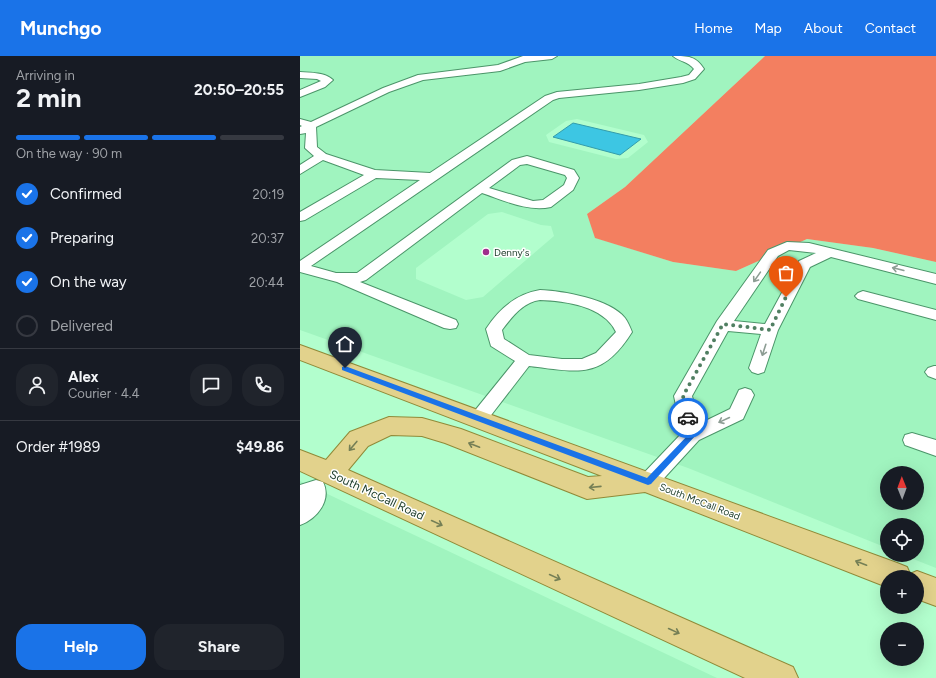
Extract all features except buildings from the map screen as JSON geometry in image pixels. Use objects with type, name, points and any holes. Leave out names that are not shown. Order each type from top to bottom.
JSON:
[{"type":"main road","name":"South McCall Road","points":[[300,352],[479,418],[880,571]]},
{"type":"main road","points":[[315,485],[359,439],[389,426],[422,427],[452,436],[587,488],[648,482]]},
{"type":"main road","name":"South McCall Road","points":[[300,460],[315,485],[708,646],[782,678]]},
{"type":"main road","points":[[924,588],[936,592]]},
{"type":"lane","points":[[300,131],[306,124],[386,90],[421,77],[500,68],[523,59],[552,56]]},
{"type":"lane","points":[[300,267],[549,98],[557,95],[638,87],[683,80],[696,74],[699,69],[696,63],[678,56]]},
{"type":"lane","points":[[300,75],[319,76],[328,80],[322,85],[300,94]]},
{"type":"lane","points":[[306,124],[312,148],[322,156],[374,174],[433,177]]},
{"type":"lane","points":[[300,170],[322,156]]},
{"type":"lane","points":[[343,280],[361,277],[516,162],[527,160],[570,173],[573,178],[569,187],[546,204],[532,205],[480,189]]},
{"type":"lane","points":[[300,217],[374,174]]},
{"type":"lane","points":[[692,435],[683,396],[723,324],[773,253],[787,246],[809,247],[936,279]]},
{"type":"lane","points":[[758,368],[770,330],[804,264],[830,252]]},
{"type":"lane","points":[[300,267],[330,278],[343,280],[450,324]]},
{"type":"lane","points":[[554,294],[600,308],[619,320],[624,332],[611,350],[598,360],[574,366],[525,360],[497,342],[494,329],[516,303],[534,295],[554,294]]},
{"type":"lane","points":[[862,296],[936,315]]},
{"type":"lane","points":[[723,324],[770,330]]},
{"type":"lane","points":[[479,418],[525,360]]},
{"type":"lane","points":[[648,482],[692,435],[738,414],[745,395]]},
{"type":"lane","points":[[912,440],[936,448]]},
{"type":"lane","points":[[300,516],[316,498],[315,485]]},
{"type":"shaded area","points":[[300,56],[765,56],[625,187],[587,214],[596,238],[673,262],[736,271],[807,239],[873,248],[936,262],[936,568],[921,562],[924,562],[924,518],[880,518],[880,545],[688,468],[300,330]],"holes":[[[577,119],[644,135],[648,142],[628,158],[616,159],[549,142],[546,135],[566,121]],[[502,212],[541,225],[551,226],[554,236],[483,297],[466,300],[416,279],[416,268],[488,214]]]},
{"type":"shaded area","points":[[765,56],[936,56],[936,262],[873,248],[807,239],[736,271],[673,262],[595,238],[587,214],[625,187]]},
{"type":"shaded area","points":[[300,481],[700,670],[717,678],[300,678]]},
{"type":"water","points":[[573,123],[641,139],[620,155],[553,137]]},
{"type":"way so far","points":[[688,418],[683,396],[723,324],[770,330],[786,297]]},
{"type":"place","name":"Denny's","points":[[486,252]]},
{"type":"route","points":[[345,368],[648,482],[692,435],[688,418]]}]
